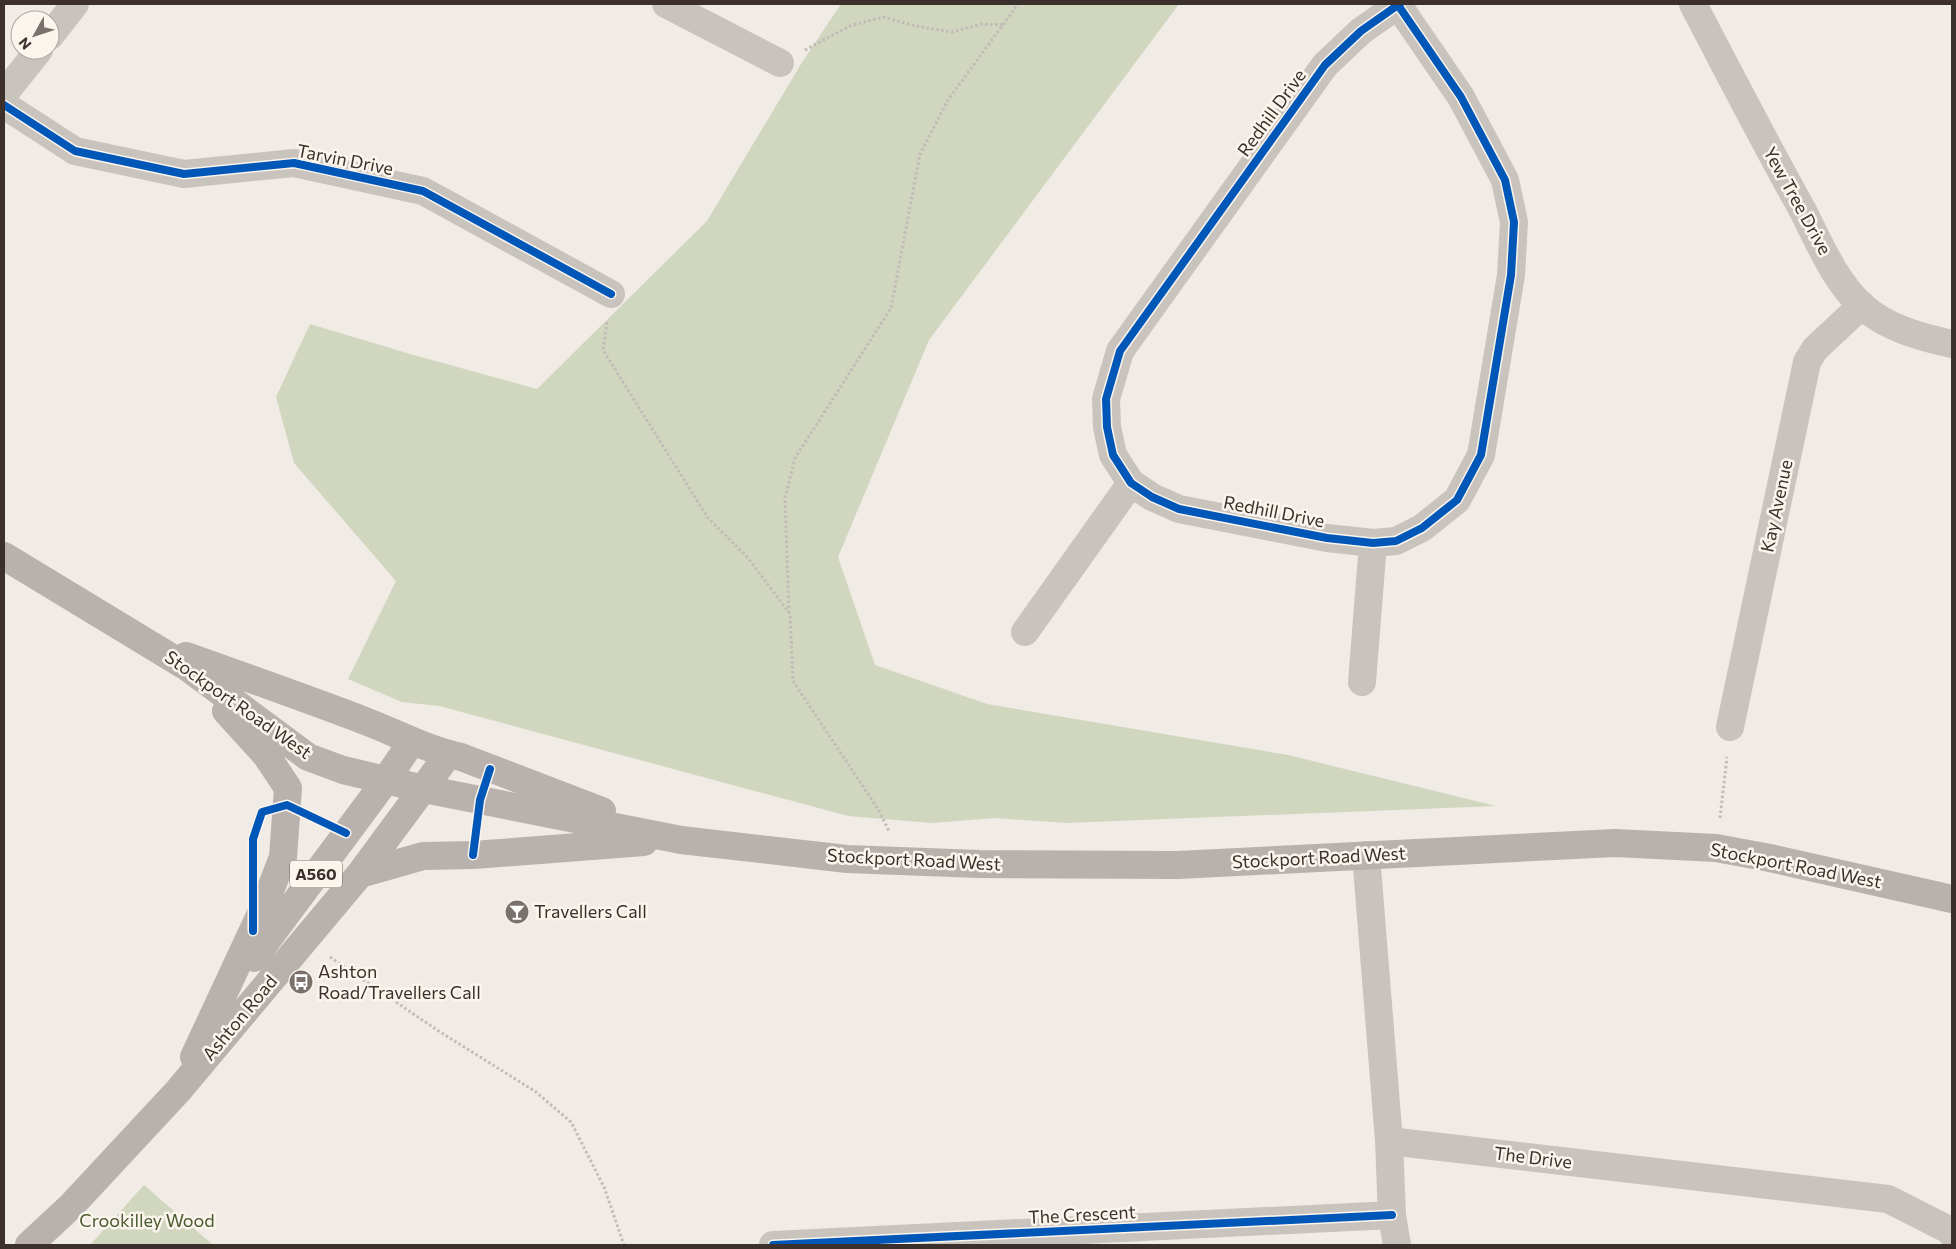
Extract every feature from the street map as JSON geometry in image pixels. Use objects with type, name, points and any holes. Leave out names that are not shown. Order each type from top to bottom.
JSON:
[{"type":"main road","name":"Stockport Road West","points":[[4,556],[149,642],[187,667],[308,757],[343,770],[424,789],[680,840],[847,859],[979,864],[1178,865],[1615,843],[1716,848],[1770,858],[1952,899]]},
{"type":"main road","name":"Stockport Road West","points":[[149,642],[367,721],[412,742],[680,840]]},
{"type":"main road","name":"Ashton Road","points":[[178,1091],[263,909],[283,857],[288,788],[266,755],[187,667]]},
{"type":"main road","name":"Ashton Road","points":[[218,1005],[386,780],[412,742]]},
{"type":"main road","name":"Ashton Road","points":[[29,1245],[71,1206],[178,1091],[360,874],[448,755]]},
{"type":"main road","name":"Stockport Road West","points":[[360,874],[423,856],[473,855],[680,840]]},
{"type":"main road","name":"Ashton Road","points":[[42,1245],[71,1206]]},
{"type":"street","points":[[60,23],[75,4]]},
{"type":"street","points":[[666,4],[780,63]]},
{"type":"street","name":"Redhill Drive","points":[[1399,4],[1461,97],[1505,180],[1514,222],[1511,274],[1481,455],[1457,500],[1422,528],[1396,541],[1373,543],[1328,538],[1178,508],[1152,497],[1131,483],[1113,455],[1107,427],[1106,399],[1120,351],[1326,65],[1361,31],[1399,4]]},
{"type":"street","name":"Yew Tree Drive","points":[[1693,4],[1754,123],[1842,283],[1862,305],[1879,318],[1900,329],[1952,344]]},
{"type":"street","points":[[4,94],[31,60]]},
{"type":"street","name":"Tarvin Drive","points":[[4,105],[75,151],[184,174],[294,163],[423,191],[610,294]]},
{"type":"street","name":"Kay Avenue","points":[[1730,728],[1807,362],[1814,349],[1862,305]]},
{"type":"street","points":[[1025,632],[1131,483]]},
{"type":"street","points":[[1362,682],[1373,543]]},
{"type":"street","points":[[1366,855],[1389,1140],[1392,1215],[1397,1245]]},
{"type":"street","name":"The Drive","points":[[1389,1140],[1888,1199],[1949,1230],[1952,1234]]},
{"type":"street","name":"The Crescent","points":[[773,1245],[1392,1215]]},
{"type":"path","points":[[904,861],[878,809],[793,681],[785,498],[795,458],[891,308],[920,154],[948,100],[1018,4]]},
{"type":"path","points":[[780,63],[850,26],[883,17],[916,26],[952,32],[982,24],[1003,24]]},
{"type":"path","points":[[610,294],[603,350],[708,518],[748,558],[789,613]]},
{"type":"path","points":[[1716,848],[1730,728]]},
{"type":"path","points":[[305,940],[437,1030],[536,1092],[571,1122],[604,1187],[624,1245]]},
{"type":"green space","points":[[841,4],[1179,4],[929,340],[838,557],[875,665],[987,704],[1288,755],[1496,806],[1066,823],[994,818],[932,823],[848,816],[439,706],[402,702],[348,679],[396,581],[294,463],[276,397],[310,324],[537,389],[707,221],[801,64]]},
{"type":"green space","name":"Crookilley Wood","points":[[144,1185],[213,1245],[90,1245]]},
{"type":"cycle path","points":[[1398,5],[1461,97],[1505,180],[1514,222],[1511,275],[1481,455],[1457,500],[1422,528],[1396,541],[1373,543],[1327,538],[1179,509],[1152,497],[1131,483],[1113,455],[1107,427],[1106,399],[1120,351],[1325,65],[1361,31],[1398,5],[1400,4]]},
{"type":"cycle path","points":[[4,105],[75,151],[184,174],[294,163],[423,191],[611,294]]},
{"type":"cycle path","points":[[473,855],[480,800],[490,769]]},
{"type":"cycle path","points":[[253,931],[253,839],[262,812],[287,805],[346,833]]},
{"type":"cycle path","points":[[773,1245],[1392,1215]]},
{"type":"place","name":"Travellers Call","points":[[517,912]]},
{"type":"place","name":"Ashton Road/Travellers Call","points":[[301,982]]}]
